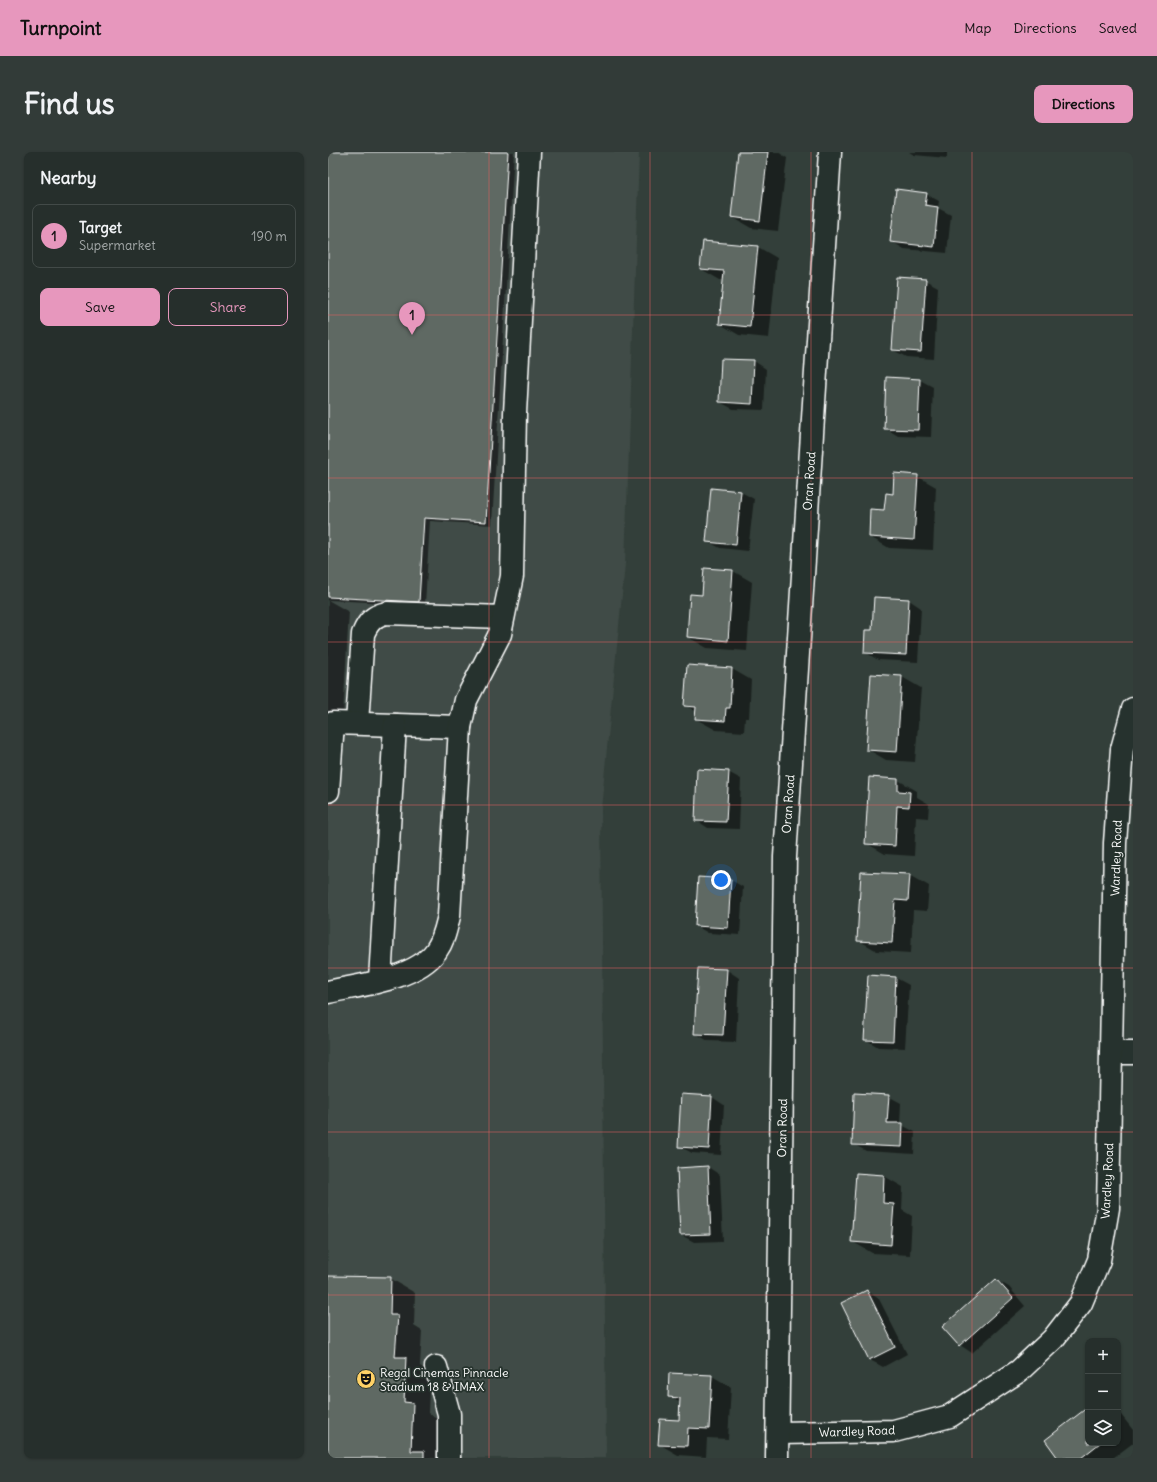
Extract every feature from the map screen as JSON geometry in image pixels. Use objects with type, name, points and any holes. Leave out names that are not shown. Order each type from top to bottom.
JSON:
[{"type":"street","points":[[328,992],[380,980],[413,970],[426,962],[436,951],[443,939],[449,916],[460,727],[466,700],[500,634],[512,576],[515,413],[530,152]]},
{"type":"street","name":"Oran Road","points":[[777,1458],[785,857],[830,152]]},
{"type":"street","points":[[357,724],[363,634],[368,623],[373,618],[387,613],[503,617]]},
{"type":"street","name":"Wardley Road","points":[[778,1433],[894,1431],[950,1416],[1019,1371],[1053,1338],[1080,1303],[1099,1260],[1108,1208],[1123,1053],[1115,843],[1122,748],[1133,709]]},
{"type":"street","points":[[328,791],[333,723],[460,727]]},
{"type":"street","points":[[380,980],[395,725]]},
{"type":"street","points":[[436,1367],[449,1414],[449,1458]]},
{"type":"shaded area","points":[[328,152],[639,152],[625,564],[601,809],[606,1458],[328,1458]]},
{"type":"building","points":[[328,152],[508,152],[486,522],[424,518],[419,602],[328,597]]},
{"type":"building","points":[[738,152],[768,152],[760,221],[731,217]]},
{"type":"building","points":[[896,189],[927,193],[925,205],[938,207],[934,247],[890,242]]},
{"type":"building","points":[[703,241],[758,246],[750,327],[719,324],[724,271],[700,269]]},
{"type":"building","points":[[897,277],[926,279],[921,352],[892,350]]},
{"type":"building","points":[[721,359],[754,360],[752,404],[719,402]]},
{"type":"building","points":[[886,377],[920,379],[918,430],[884,429]]},
{"type":"building","points":[[894,473],[918,475],[914,540],[869,537],[870,509],[884,510],[886,493],[893,494]]},
{"type":"building","points":[[711,488],[741,491],[736,545],[706,542]]},
{"type":"building","points":[[704,568],[733,570],[728,641],[687,637],[690,594],[702,595]]},
{"type":"building","points":[[874,597],[909,599],[906,655],[864,653],[865,630],[872,630]]},
{"type":"building","points":[[687,665],[732,668],[730,708],[726,708],[725,721],[695,719],[696,707],[684,706]]},
{"type":"building","points":[[871,674],[902,676],[897,752],[866,750]]},
{"type":"building","points":[[697,769],[729,771],[726,822],[695,821]]},
{"type":"building","points":[[869,777],[898,779],[898,791],[910,792],[909,807],[897,806],[895,846],[865,844]]},
{"type":"building","points":[[861,872],[910,874],[908,901],[895,900],[892,943],[857,941]]},
{"type":"building","points":[[698,877],[731,879],[728,928],[695,926]]},
{"type":"building","points":[[698,968],[727,969],[723,1035],[694,1034]]},
{"type":"building","points":[[868,975],[896,977],[893,1041],[864,1040]]},
{"type":"building","points":[[854,1093],[889,1095],[887,1123],[903,1123],[902,1147],[852,1145]]},
{"type":"building","points":[[681,1094],[712,1096],[709,1149],[678,1147]]},
{"type":"building","points":[[708,1166],[711,1234],[680,1235],[677,1168]]},
{"type":"building","points":[[856,1173],[884,1175],[883,1203],[894,1204],[891,1245],[851,1242]]},
{"type":"building","name":"Regal Cinemas Pinnacle Stadium 18 & IMAX","points":[[328,1276],[391,1277],[390,1315],[398,1315],[395,1357],[406,1357],[404,1402],[413,1403],[411,1451],[424,1451],[424,1458],[328,1458]]},
{"type":"building","points":[[996,1279],[1013,1298],[959,1346],[942,1327]]},
{"type":"building","points":[[867,1290],[895,1347],[869,1360],[841,1303]]},
{"type":"building","points":[[669,1373],[712,1375],[709,1429],[688,1428],[687,1446],[658,1445],[660,1419],[679,1420],[680,1398],[668,1397]]},
{"type":"building","points":[[1085,1409],[1085,1446],[1096,1446],[1081,1458],[1058,1458],[1045,1440]]},
{"type":"place","name":"Target","points":[[412,335]]},
{"type":"place","name":"Regal Cinemas Pinnacle Stadium 18 & IMAX","points":[[366,1379]]}]
